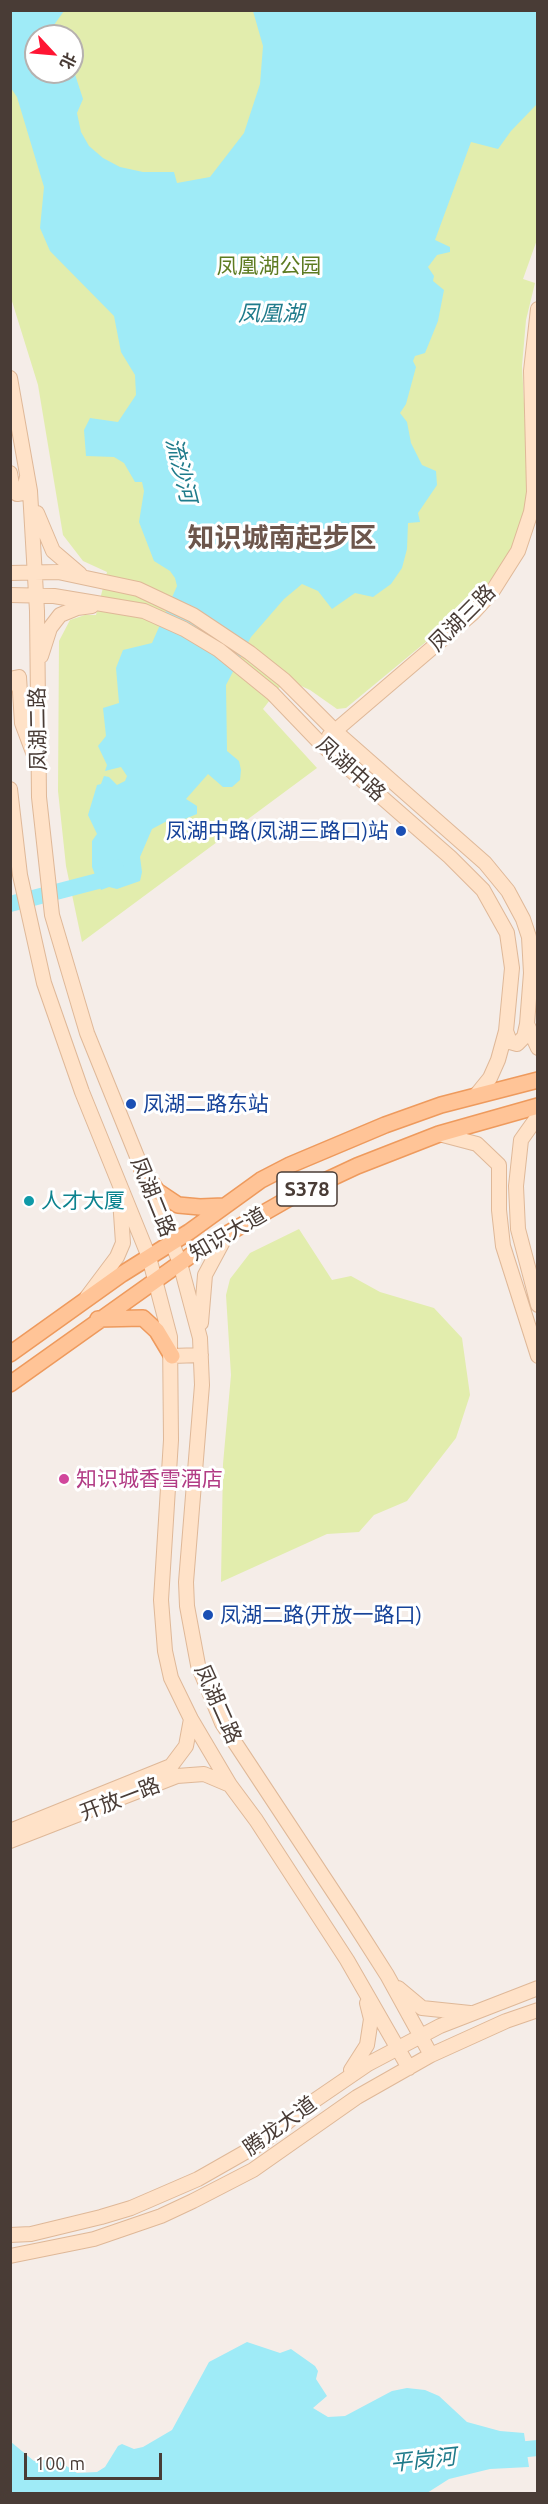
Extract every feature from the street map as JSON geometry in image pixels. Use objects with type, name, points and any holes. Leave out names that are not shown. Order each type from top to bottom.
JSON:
[{"type":"main road","name":"知识大道","points":[[10,1354],[261,1180],[330,1147],[385,1125],[477,1094],[537,1080]]},
{"type":"main road","name":"知识大道","points":[[10,1384],[98,1319],[180,1263],[305,1190],[357,1166],[438,1134],[537,1106]]},
{"type":"main road","points":[[142,1169],[157,1191],[168,1200],[188,1207],[224,1206]]},
{"type":"main road","points":[[98,1319],[135,1316],[143,1318],[157,1331],[172,1356]]},
{"type":"street","name":"凤湖三路","points":[[321,744],[473,613],[492,592],[518,551],[526,530],[534,492],[531,371],[537,309]]},
{"type":"street","name":"凤湖二路","points":[[10,378],[30,491],[36,595],[38,766],[52,915],[87,1033],[180,1263],[200,1338],[202,1385],[186,1582],[187,1606],[198,1665],[222,1723],[387,1975],[431,2055]]},
{"type":"street","points":[[10,472],[13,491],[17,494],[23,493],[28,474]]},
{"type":"street","points":[[30,491],[40,525],[53,551],[75,571],[105,580]]},
{"type":"street","name":"凤湖中路","points":[[10,573],[58,572],[105,580],[149,594],[193,615],[250,653],[284,680],[335,731],[485,863],[508,891],[523,919],[528,938],[531,973],[527,1024],[537,1048]]},
{"type":"street","name":"凤湖中路","points":[[10,594],[109,603],[144,611],[184,629],[219,650],[272,693],[321,744],[450,857],[483,890],[502,921],[510,947],[512,968],[506,1031],[495,1070],[477,1094]]},
{"type":"street","points":[[36,675],[50,628],[60,615],[76,608],[109,603]]},
{"type":"street","points":[[10,684],[14,678],[19,677],[22,723],[38,766]]},
{"type":"street","name":"凤湖二路","points":[[10,789],[28,921],[44,983],[63,1042],[149,1257],[172,1356],[171,1440],[161,1600],[165,1651],[171,1678],[191,1719],[230,1785],[256,1820],[364,1989],[409,2068]]},
{"type":"street","points":[[506,1031],[510,1042],[517,1044],[524,1037],[527,1024]]},
{"type":"street","points":[[537,1116],[520,1140],[517,1162],[518,1229],[537,1305]]},
{"type":"street","points":[[438,1134],[477,1144],[499,1165]]},
{"type":"street","points":[[517,1162],[509,1154],[501,1158],[499,1210],[505,1256],[537,1356]]},
{"type":"street","points":[[80,1306],[117,1257],[123,1243],[123,1222],[117,1179],[142,1169]]},
{"type":"street","points":[[200,1338],[206,1275],[227,1234]]},
{"type":"street","points":[[172,1356],[201,1355]]},
{"type":"street","name":"开放一路","points":[[10,1831],[171,1766],[186,1746],[191,1719]]},
{"type":"street","name":"开放一路","points":[[10,1841],[177,1776],[204,1774],[230,1785]]},
{"type":"street","points":[[387,1975],[404,1994],[422,2008],[472,2014]]},
{"type":"street","name":"腾龙大道","points":[[10,2235],[31,2234],[101,2217],[181,2187],[263,2142],[333,2087],[398,2048],[498,2002],[537,1988]]},
{"type":"street","points":[[333,2087],[356,2065],[367,2044],[371,2019],[364,1989]]},
{"type":"street","points":[[498,2002],[506,2021]]},
{"type":"street","name":"腾龙大道","points":[[10,2256],[94,2239],[161,2216],[253,2170],[357,2097],[431,2055],[506,2021],[537,2010]]},
{"type":"street","points":[[308,2105],[321,2123]]},
{"type":"green space","name":"凤凰湖公园","points":[[11,11],[537,11],[538,237],[523,279],[535,283],[526,320],[522,366],[528,477],[527,502],[515,544],[495,578],[473,603],[346,708],[337,709],[310,690],[286,679],[263,709],[317,768],[82,942],[66,866],[58,791],[59,641],[70,620],[85,615],[96,615],[107,572],[83,561],[63,535],[38,385],[11,298]]},
{"type":"green space","points":[[299,1229],[332,1280],[351,1276],[380,1292],[434,1308],[462,1338],[470,1395],[456,1438],[407,1501],[374,1515],[359,1532],[327,1534],[221,1582],[223,1464],[231,1375],[226,1295],[230,1279],[250,1253]]},
{"type":"water","name":"凤凰湖","points":[[11,11],[64,11],[55,24],[24,24],[24,84],[78,84],[83,99],[77,113],[81,132],[89,146],[103,158],[120,167],[143,172],[174,172],[177,183],[210,177],[244,133],[260,84],[263,46],[253,11],[537,11],[537,104],[511,131],[498,149],[471,142],[435,240],[450,247],[450,252],[437,255],[428,267],[434,276],[433,281],[444,290],[438,321],[425,353],[415,356],[413,361],[416,367],[406,404],[400,413],[407,422],[411,443],[422,465],[436,471],[437,485],[418,513],[420,522],[408,523],[407,549],[402,568],[391,584],[373,597],[355,593],[332,609],[318,591],[302,584],[284,599],[251,637],[226,685],[227,751],[239,761],[240,780],[232,787],[223,787],[208,774],[186,799],[197,806],[197,814],[170,825],[167,821],[152,829],[140,857],[142,872],[140,881],[117,889],[109,887],[101,890],[92,867],[92,841],[97,834],[88,815],[97,785],[101,784],[104,776],[109,777],[117,785],[125,781],[127,776],[121,767],[105,771],[107,765],[98,746],[106,736],[103,708],[119,703],[116,668],[123,650],[152,643],[177,586],[170,571],[154,561],[139,522],[144,491],[142,482],[135,482],[124,463],[114,457],[86,456],[84,430],[90,418],[118,422],[136,395],[135,375],[121,352],[114,316],[50,251],[40,228],[44,187],[17,97],[11,88]]},
{"type":"water","points":[[247,2342],[280,2353],[291,2349],[315,2366],[318,2371],[316,2379],[327,2396],[313,2408],[328,2417],[345,2416],[392,2391],[407,2388],[425,2390],[439,2396],[467,2422],[500,2431],[524,2433],[529,2467],[490,2469],[449,2479],[427,2493],[11,2493],[11,2442],[34,2461],[56,2459],[77,2473],[97,2472],[105,2467],[118,2446],[122,2444],[134,2449],[143,2447],[172,2430],[209,2362]]},
{"type":"waterway","name":"流沙河","points":[[10,904],[98,881],[116,867]]},
{"type":"waterway","name":"平岗河","points":[[506,2451],[538,2448]]},
{"type":"place","name":"凤湖中路(凤湖三路口)站","points":[[401,831]]},
{"type":"place","name":"凤湖二路东站","points":[[131,1104]]},
{"type":"place","name":"人才大厦","points":[[29,1201]]},
{"type":"place","name":"知识城香雪酒店","points":[[64,1479]]},
{"type":"place","name":"凤湖二路(开放一路口)","points":[[208,1615]]},
{"type":"district","name":"知识城南起步区","points":[[282,538]]}]
